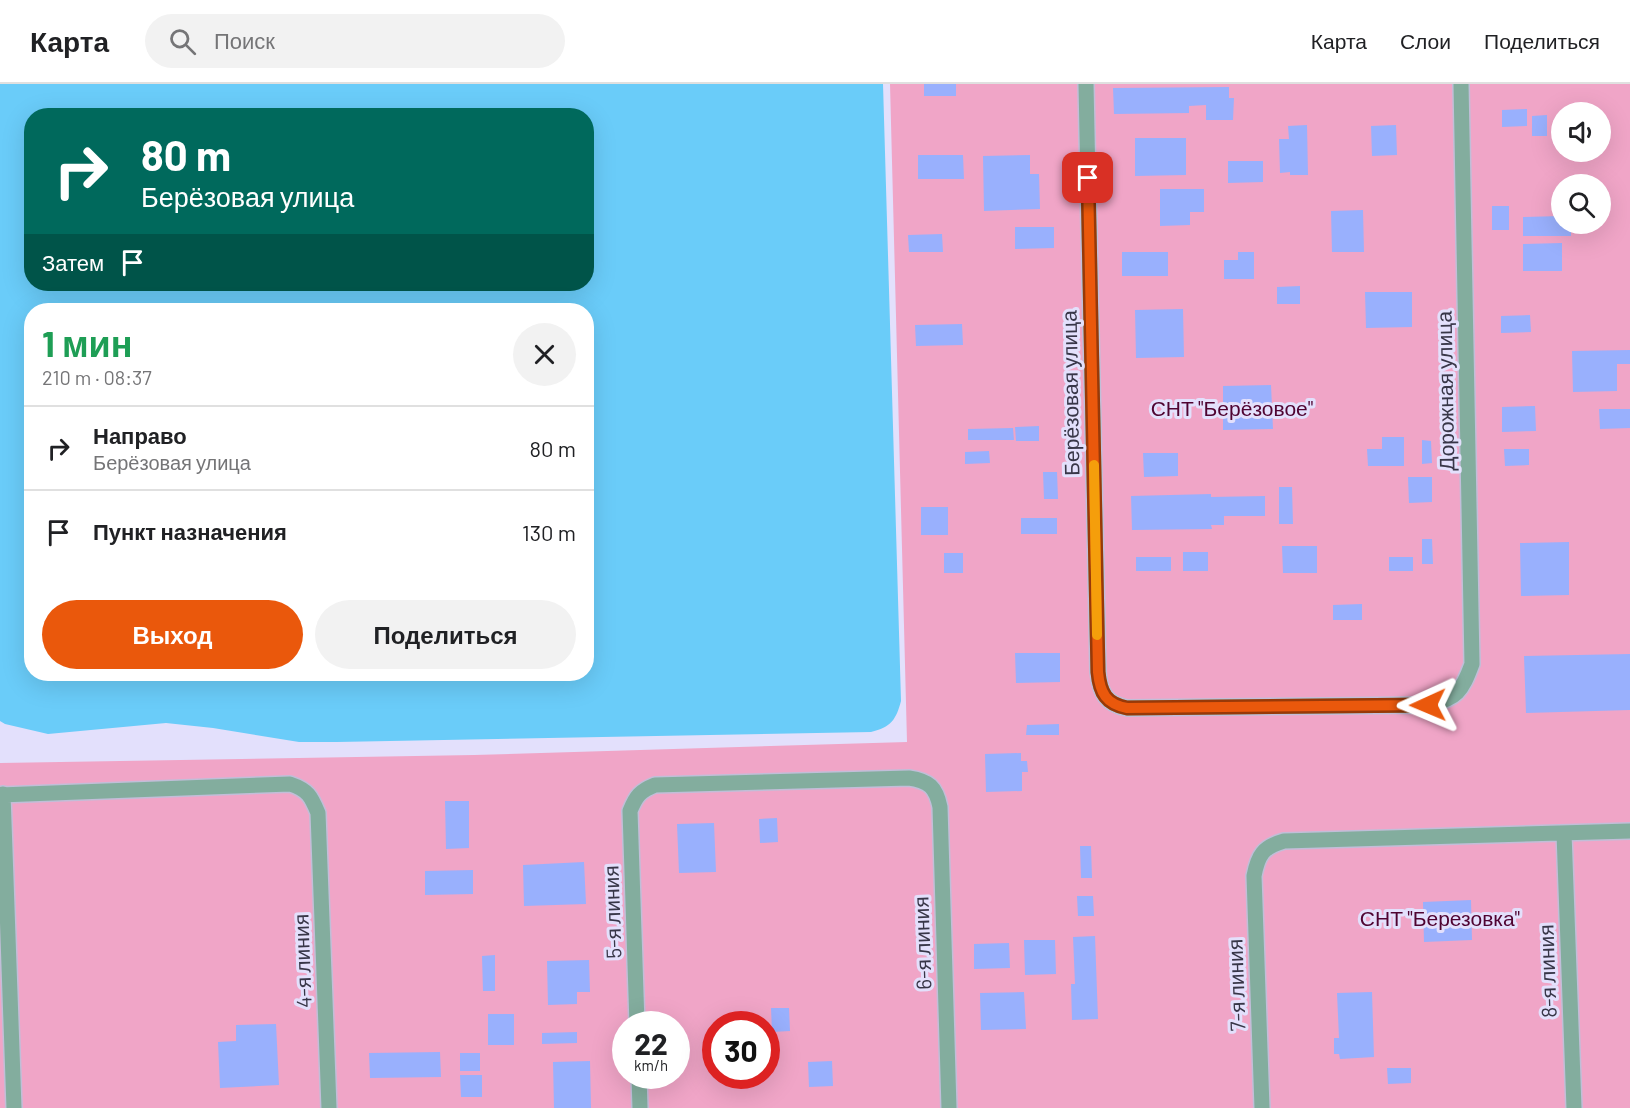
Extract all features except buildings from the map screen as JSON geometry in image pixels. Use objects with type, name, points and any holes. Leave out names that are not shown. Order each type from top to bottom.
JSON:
[{"type":"street","name":"Берёзовая улица","points":[[1086,84],[1098,672],[1100,686],[1107,698],[1116,706],[1127,708],[1428,705],[1443,702],[1458,693]]},
{"type":"street","name":"Дорожная улица","points":[[1458,693],[1472,664],[1461,84]]},
{"type":"street","name":"5-я линия","points":[[637,1011],[630,812],[635,799],[644,789],[655,785],[909,778],[926,782]]},
{"type":"street","name":"6-я линия","points":[[926,782],[933,788],[940,807],[949,1108]]},
{"type":"street","name":"4-я линия","points":[[2,794],[290,784],[302,788],[311,796],[318,813],[329,1108]]},
{"type":"street","points":[[2,794],[14,1108]]},
{"type":"street","points":[[1564,833],[1630,831]]},
{"type":"street","name":"7-я линия","points":[[1262,1108],[1254,876],[1257,861],[1266,850],[1274,844],[1284,842],[1564,833]]},
{"type":"street","name":"8-я линия","points":[[1564,833],[1574,1108]]},
{"type":"street","points":[[639,1089],[640,1108]]},
{"type":"green space","points":[[890,84],[1630,84],[1630,1108],[0,1108],[0,763],[474,755],[907,742]]},
{"type":"water","points":[[0,84],[883,84],[901,701],[895,718],[888,725],[871,732],[299,742],[166,723],[48,734],[0,721]]},
{"type":"slow traffic","points":[[1094,465],[1097,635]]},
{"type":"route","points":[[1088,178],[1098,672],[1100,686],[1107,698],[1116,706],[1127,708],[1428,705]]},
{"type":"park label","name":"СНТ \"Берёзовое\"","points":[[1232,409]]},
{"type":"park label","name":"СНТ \"Березовка\"","points":[[1440,919]]}]
